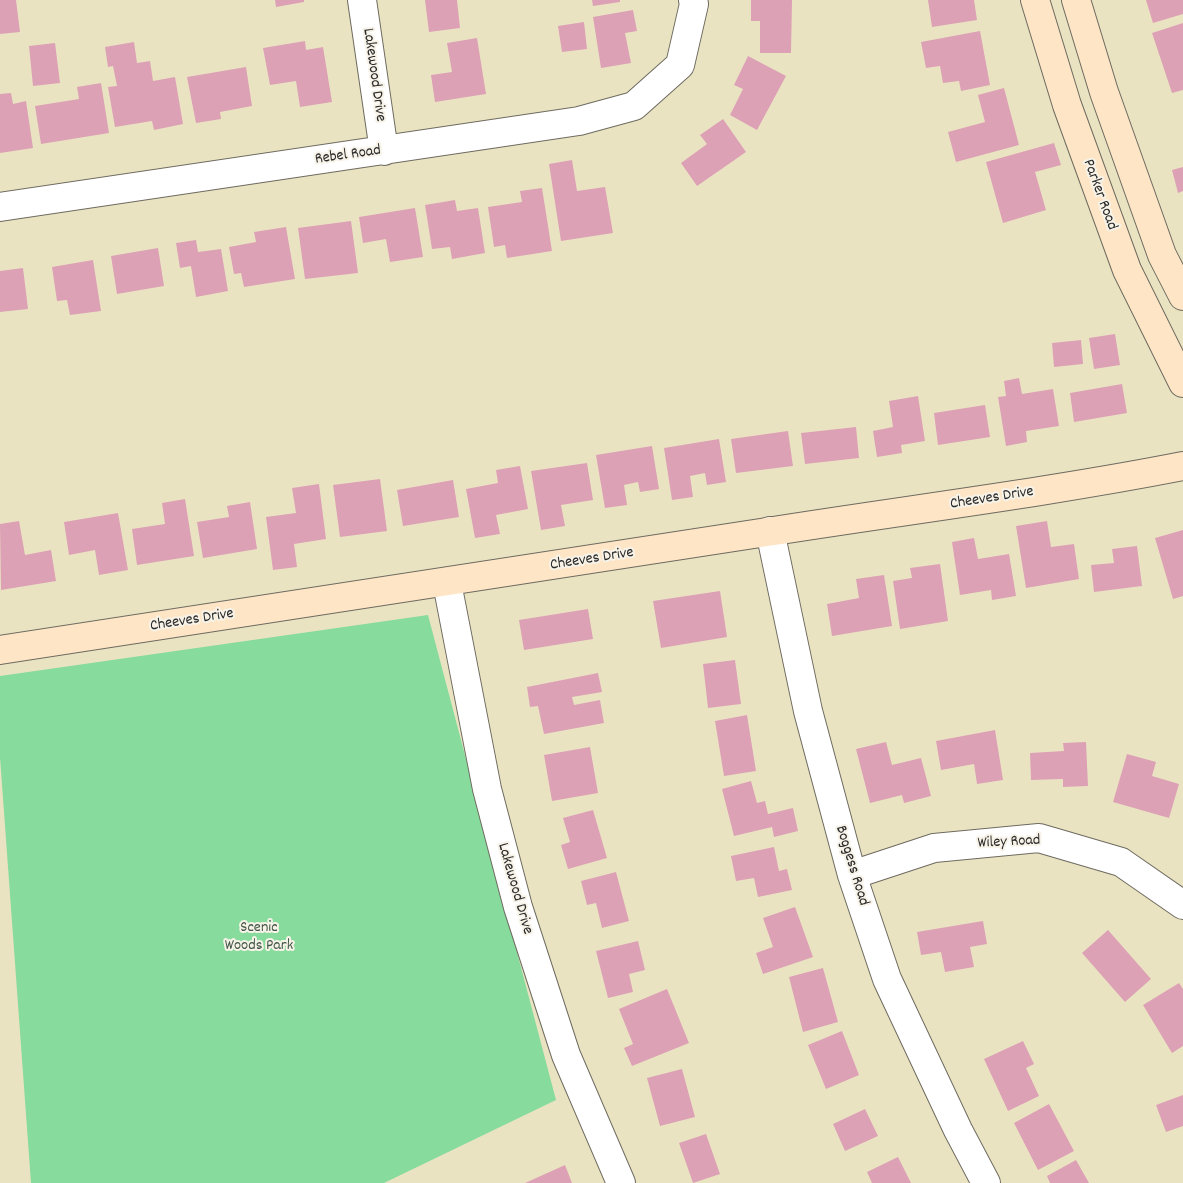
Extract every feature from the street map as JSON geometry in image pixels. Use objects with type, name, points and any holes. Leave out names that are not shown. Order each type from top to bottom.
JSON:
[{"type":"street","name":"Lakewood Drive","points":[[362,0],[384,151]]},
{"type":"street","name":"Rebel Road","points":[[0,207],[579,121],[634,106],[680,65],[694,4],[693,0]]},
{"type":"street","name":"Parker Road","points":[[1035,0],[1067,105],[1127,270],[1183,383]]},
{"type":"street","points":[[1076,0],[1126,156],[1162,255],[1183,296]]},
{"type":"street","name":"Cheeves Drive","points":[[0,650],[447,583],[770,531],[1005,497],[1183,466]]},
{"type":"street","name":"Boggess Road","points":[[770,531],[808,711],[852,875],[887,979],[958,1130],[986,1183]]},
{"type":"street","name":"Lakewood Drive","points":[[447,583],[487,789],[518,907],[566,1055],[621,1183]]},
{"type":"street","name":"Wiley Road","points":[[852,875],[934,848],[1039,838],[1121,862],[1183,905]]},
{"type":"green space","name":"Scenic Woods Park","points":[[428,615],[556,1100],[384,1183],[31,1183],[0,757],[0,676]]},
{"type":"building","points":[[0,0],[16,0],[20,32],[0,34]]},
{"type":"building","points":[[275,0],[304,0],[304,2],[276,7]]},
{"type":"building","points":[[425,0],[457,0],[460,28],[429,32]]},
{"type":"building","points":[[592,0],[620,0],[620,2],[593,6]]},
{"type":"building","points":[[751,0],[792,0],[791,53],[760,53],[760,21],[751,21]]},
{"type":"building","points":[[928,0],[974,0],[977,20],[932,27]]},
{"type":"building","points":[[1146,0],[1183,0],[1183,14],[1153,23]]},
{"type":"building","points":[[633,10],[637,31],[625,33],[631,63],[601,68],[593,17]]},
{"type":"building","points":[[584,22],[587,49],[562,52],[558,26]]},
{"type":"building","points":[[1183,23],[1183,90],[1172,93],[1152,33]]},
{"type":"building","points":[[980,31],[990,85],[961,91],[959,81],[943,83],[940,66],[926,68],[921,42]]},
{"type":"building","points":[[477,38],[486,94],[435,102],[431,75],[452,72],[447,43]]},
{"type":"building","points":[[305,41],[306,50],[323,47],[332,102],[300,107],[296,81],[270,85],[263,48]]},
{"type":"building","points":[[134,42],[137,63],[150,61],[153,81],[175,77],[183,124],[154,130],[152,121],[115,127],[108,87],[117,86],[113,66],[108,67],[105,47]]},
{"type":"building","points":[[55,43],[60,83],[33,86],[29,46]]},
{"type":"building","points":[[748,56],[786,76],[757,130],[730,115],[743,89],[734,85]]},
{"type":"building","points":[[246,67],[252,106],[220,112],[221,119],[196,123],[187,77]]},
{"type":"building","points":[[101,83],[109,133],[41,144],[35,106],[79,99],[77,87]]},
{"type":"building","points":[[1004,88],[1019,145],[956,162],[948,132],[985,122],[978,95]]},
{"type":"building","points":[[11,93],[13,104],[26,101],[33,148],[0,153],[0,94]]},
{"type":"building","points":[[723,119],[746,152],[697,186],[681,163],[707,144],[700,135]]},
{"type":"building","points":[[1054,143],[1061,165],[1035,172],[1046,210],[1003,223],[986,162]]},
{"type":"building","points":[[572,160],[577,191],[605,187],[613,233],[561,241],[549,164]]},
{"type":"building","points":[[1183,167],[1183,191],[1178,193],[1172,170]]},
{"type":"building","points":[[542,188],[552,251],[507,258],[505,245],[494,247],[488,207],[522,202],[520,191]]},
{"type":"building","points":[[455,200],[457,211],[478,208],[485,253],[452,259],[450,247],[432,249],[425,205]]},
{"type":"building","points":[[415,208],[423,257],[390,262],[386,239],[363,243],[359,217]]},
{"type":"building","points":[[351,221],[358,273],[305,279],[298,228]]},
{"type":"building","points":[[286,227],[295,279],[244,287],[241,273],[234,274],[229,247],[256,242],[254,232]]},
{"type":"building","points":[[196,240],[198,252],[221,249],[228,291],[196,297],[191,266],[180,268],[176,243]]},
{"type":"building","points":[[158,248],[164,286],[117,294],[111,256]]},
{"type":"building","points":[[93,260],[101,311],[70,315],[67,300],[57,301],[52,267]]},
{"type":"building","points":[[23,268],[28,309],[0,312],[0,271]]},
{"type":"building","points":[[1115,334],[1120,365],[1094,369],[1089,338]]},
{"type":"building","points":[[1081,340],[1083,364],[1054,367],[1052,343]]},
{"type":"building","points":[[1019,378],[1022,394],[1053,389],[1059,426],[1026,431],[1027,442],[1006,446],[998,397],[1006,396],[1004,381]]},
{"type":"building","points":[[1122,384],[1127,413],[1074,422],[1070,393]]},
{"type":"building","points":[[918,396],[925,441],[901,445],[902,453],[877,457],[873,431],[893,427],[889,401]]},
{"type":"building","points":[[985,405],[990,437],[938,445],[934,413]]},
{"type":"building","points":[[856,427],[859,458],[805,464],[801,433]]},
{"type":"building","points":[[788,431],[793,466],[736,473],[731,439]]},
{"type":"building","points":[[719,439],[726,482],[707,485],[705,473],[690,476],[693,497],[672,500],[664,448]]},
{"type":"building","points":[[652,446],[659,489],[640,492],[638,482],[624,485],[627,505],[605,508],[596,455]]},
{"type":"building","points":[[587,463],[593,500],[561,505],[565,526],[541,530],[531,471]]},
{"type":"building","points":[[520,466],[528,509],[496,515],[500,534],[475,538],[466,489],[498,483],[496,470]]},
{"type":"building","points":[[380,479],[387,531],[340,537],[333,485]]},
{"type":"building","points":[[453,480],[459,517],[403,526],[397,490]]},
{"type":"building","points":[[319,484],[326,539],[294,544],[297,567],[273,570],[266,517],[296,513],[292,488]]},
{"type":"building","points":[[185,499],[194,556],[137,565],[132,529],[165,524],[162,503]]},
{"type":"building","points":[[250,502],[257,549],[203,558],[197,522],[229,517],[227,506]]},
{"type":"building","points":[[118,513],[128,570],[99,575],[95,550],[69,555],[64,522]]},
{"type":"building","points":[[19,521],[25,555],[51,550],[56,581],[1,590],[0,524]]},
{"type":"building","points":[[1047,521],[1051,547],[1074,544],[1079,579],[1026,588],[1016,526]]},
{"type":"building","points":[[1183,530],[1183,596],[1173,599],[1155,538]]},
{"type":"building","points":[[974,538],[978,559],[1009,554],[1016,596],[992,600],[991,590],[960,595],[952,542]]},
{"type":"building","points":[[1137,546],[1142,586],[1094,592],[1091,565],[1114,563],[1112,549]]},
{"type":"building","points":[[940,564],[948,621],[900,629],[893,581],[912,578],[910,568]]},
{"type":"building","points":[[884,575],[892,626],[832,636],[827,604],[859,598],[856,579]]},
{"type":"building","points":[[720,591],[727,637],[661,648],[653,601]]},
{"type":"building","points":[[588,609],[593,639],[524,650],[519,620]]},
{"type":"building","points":[[735,660],[741,704],[708,708],[703,664]]},
{"type":"building","points":[[598,673],[602,692],[572,697],[574,705],[600,700],[604,723],[544,734],[538,706],[530,707],[527,687]]},
{"type":"building","points":[[747,715],[756,771],[724,776],[715,721]]},
{"type":"building","points":[[995,730],[1003,780],[977,784],[974,764],[941,770],[936,741]]},
{"type":"building","points":[[886,742],[892,765],[921,758],[931,796],[904,803],[902,795],[870,803],[856,749]]},
{"type":"building","points":[[1086,742],[1088,786],[1063,787],[1063,779],[1031,780],[1030,753],[1064,751],[1063,743]]},
{"type":"building","points":[[590,747],[598,793],[552,801],[544,755]]},
{"type":"building","points":[[1127,754],[1156,762],[1152,776],[1179,784],[1169,818],[1113,802]]},
{"type":"building","points":[[751,781],[757,803],[765,801],[768,814],[793,808],[798,831],[774,837],[772,827],[734,836],[722,789]]},
{"type":"building","points":[[593,810],[607,858],[568,869],[561,845],[570,842],[563,818]]},
{"type":"building","points":[[774,847],[779,871],[787,869],[792,890],[758,897],[754,878],[736,881],[731,856]]},
{"type":"building","points":[[616,872],[629,921],[602,928],[596,903],[587,905],[581,881]]},
{"type":"building","points":[[795,907],[813,957],[763,974],[756,953],[773,947],[763,918]]},
{"type":"building","points":[[983,921],[987,944],[970,947],[974,967],[945,972],[941,952],[921,955],[917,932]]},
{"type":"building","points":[[1108,930],[1151,979],[1125,1002],[1082,953]]},
{"type":"building","points":[[638,941],[645,970],[629,974],[633,992],[608,998],[596,951]]},
{"type":"building","points":[[823,968],[838,1022],[803,1032],[789,977]]},
{"type":"building","points":[[1179,983],[1183,989],[1183,1046],[1172,1053],[1143,1005]]},
{"type":"building","points":[[667,989],[689,1043],[632,1066],[624,1048],[633,1044],[619,1009]]},
{"type":"building","points":[[842,1031],[859,1075],[826,1089],[808,1045]]},
{"type":"building","points":[[1023,1041],[1034,1064],[1026,1068],[1039,1096],[1008,1111],[984,1059]]},
{"type":"building","points":[[682,1069],[695,1117],[660,1126],[647,1078]]},
{"type":"building","points":[[1183,1095],[1183,1126],[1166,1132],[1156,1105]]},
{"type":"building","points":[[1049,1104],[1074,1151],[1038,1170],[1014,1123]]},
{"type":"building","points":[[865,1109],[878,1136],[845,1151],[833,1124]]},
{"type":"building","points":[[706,1134],[720,1174],[693,1183],[679,1143]]},
{"type":"building","points":[[898,1157],[911,1183],[872,1183],[867,1172]]},
{"type":"building","points":[[1076,1160],[1089,1183],[1050,1183],[1047,1176]]},
{"type":"building","points":[[565,1165],[572,1183],[525,1183]]}]
